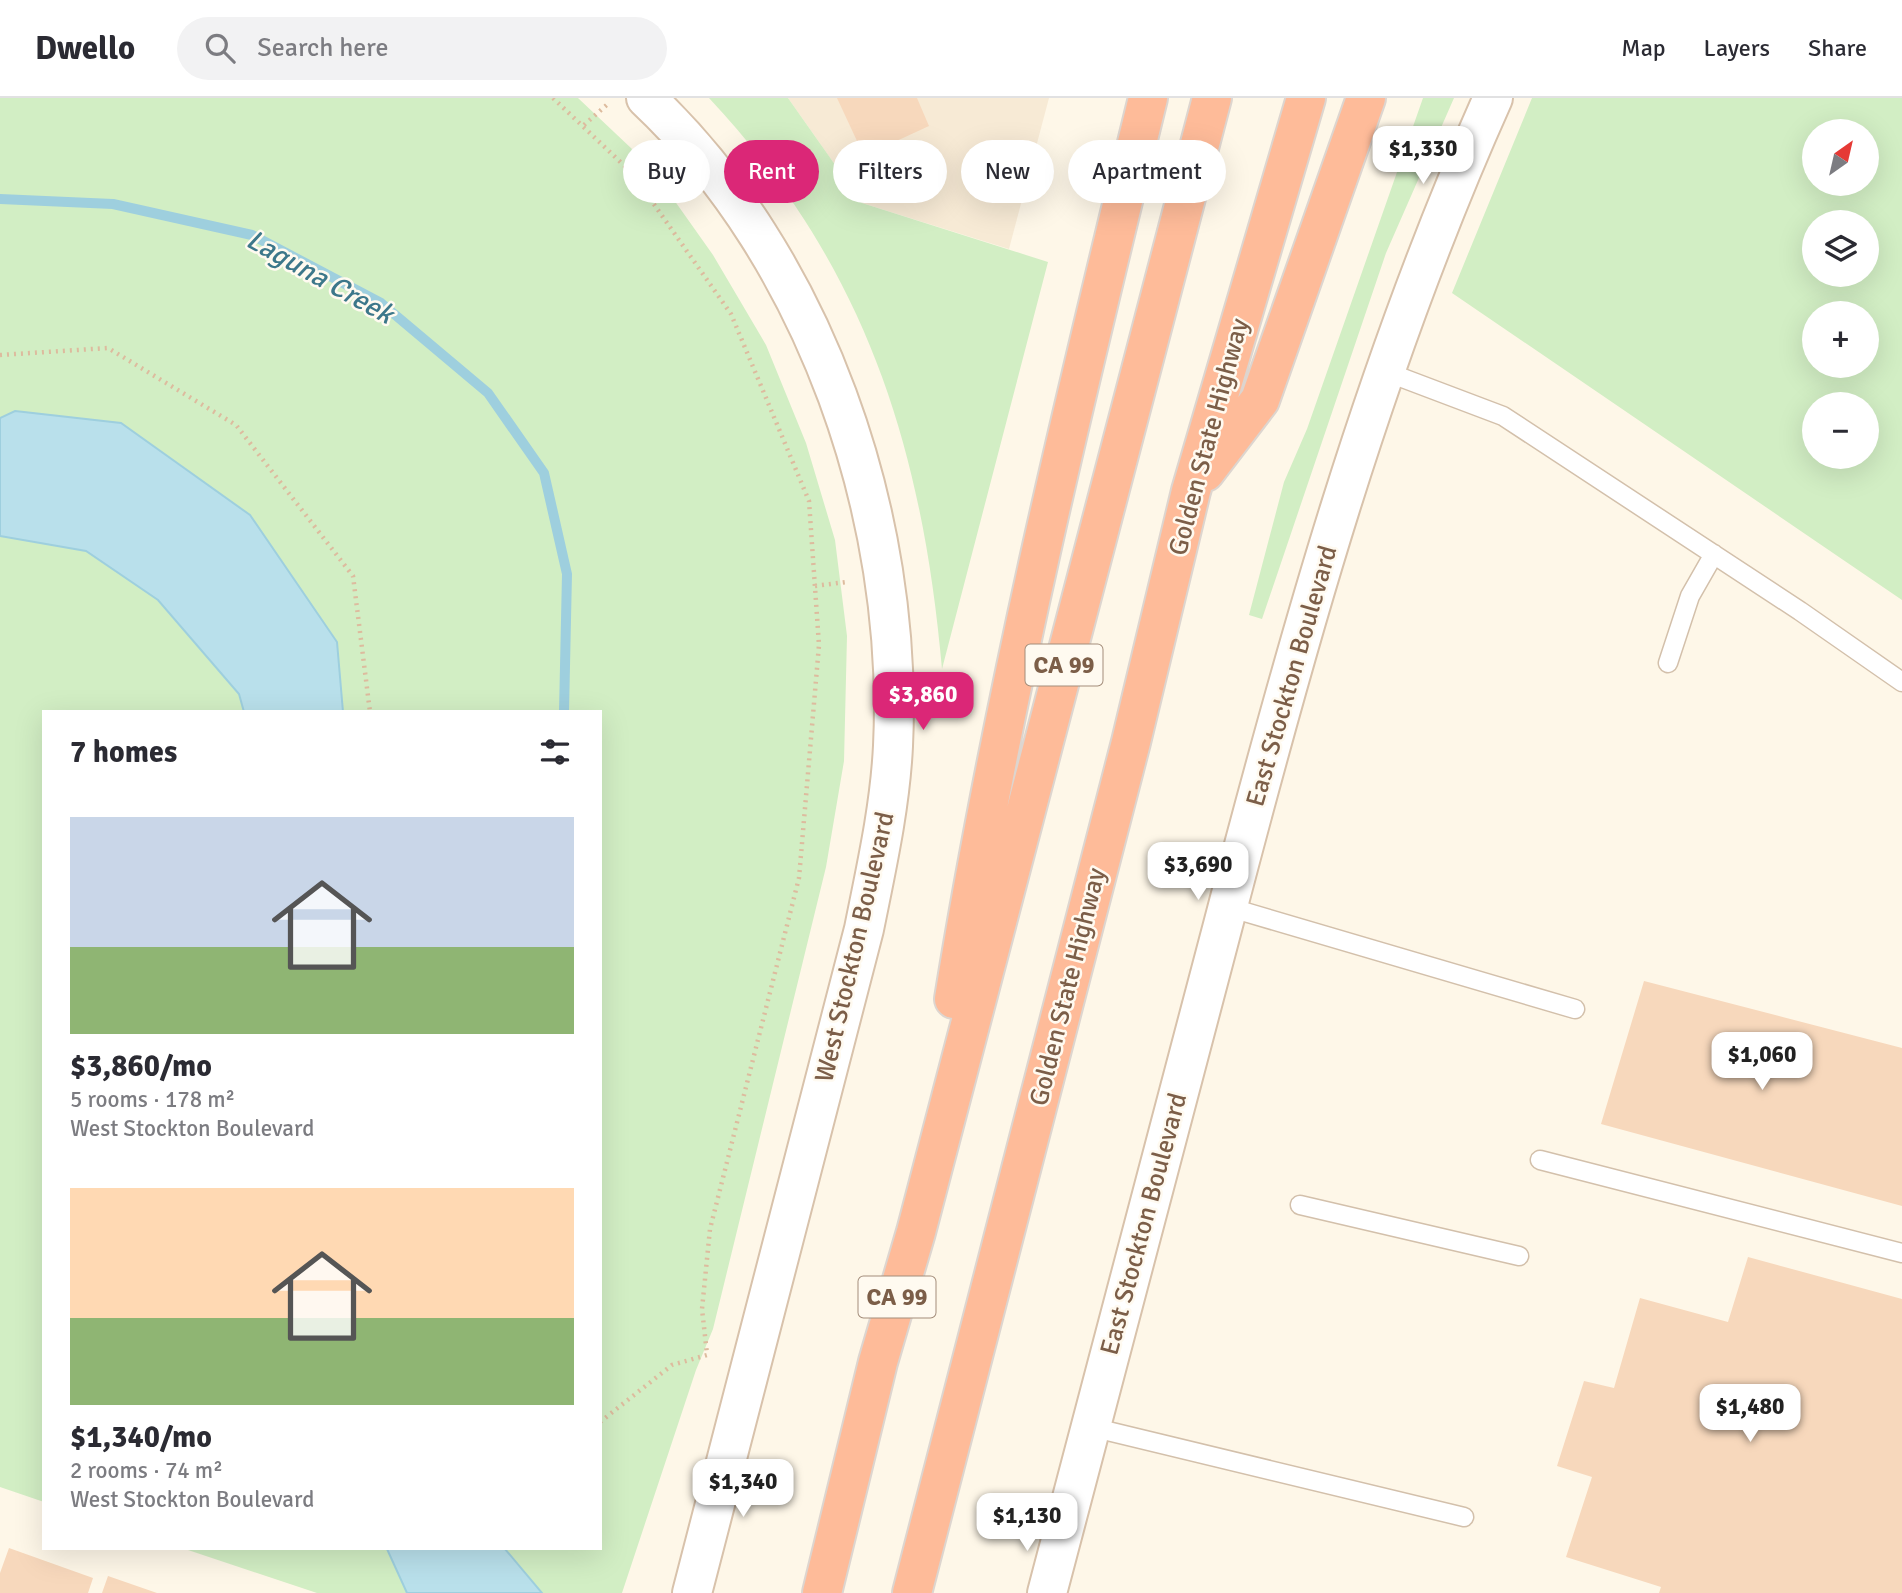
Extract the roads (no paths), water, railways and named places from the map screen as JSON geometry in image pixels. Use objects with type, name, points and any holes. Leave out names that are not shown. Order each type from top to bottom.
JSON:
[{"type":"highway","points":[[916,1232],[983,829],[1058,467],[1148,98]]},
{"type":"highway","name":"CA 99","points":[[822,1593],[878,1362],[916,1232],[1212,98]]},
{"type":"highway","name":"Golden State Highway","points":[[912,1593],[1131,742],[1191,491],[1306,98]]},
{"type":"highway","points":[[1191,491],[1260,400],[1366,98]]},
{"type":"street","name":"West Stockton Boulevard","points":[[646,98],[717,178],[760,239],[803,316],[839,397],[866,483],[881,555],[891,629],[893,747],[885,826],[864,929],[692,1593]]},
{"type":"street","name":"East Stockton Boulevard","points":[[1047,1593],[1271,739],[1384,372],[1415,286],[1493,98]]},
{"type":"lane","points":[[1384,372],[1503,416],[1714,554],[1902,682]]},
{"type":"lane","points":[[1668,663],[1690,596],[1714,554]]},
{"type":"lane","points":[[1228,906],[1575,1009]]},
{"type":"lane","points":[[1540,1160],[1902,1253]]},
{"type":"lane","points":[[1300,1205],[1519,1256]]},
{"type":"lane","points":[[1091,1427],[1464,1517]]},
{"type":"water","points":[[15,411],[121,423],[250,515],[337,642],[343,710],[243,710],[239,694],[158,600],[86,551],[0,536],[0,418]]},
{"type":"water","points":[[387,1550],[506,1550],[542,1593],[407,1593]]},
{"type":"waterway","name":"Laguna Creek","points":[[0,199],[113,204],[252,235],[381,303],[488,393],[544,473],[567,574],[564,710]]}]
